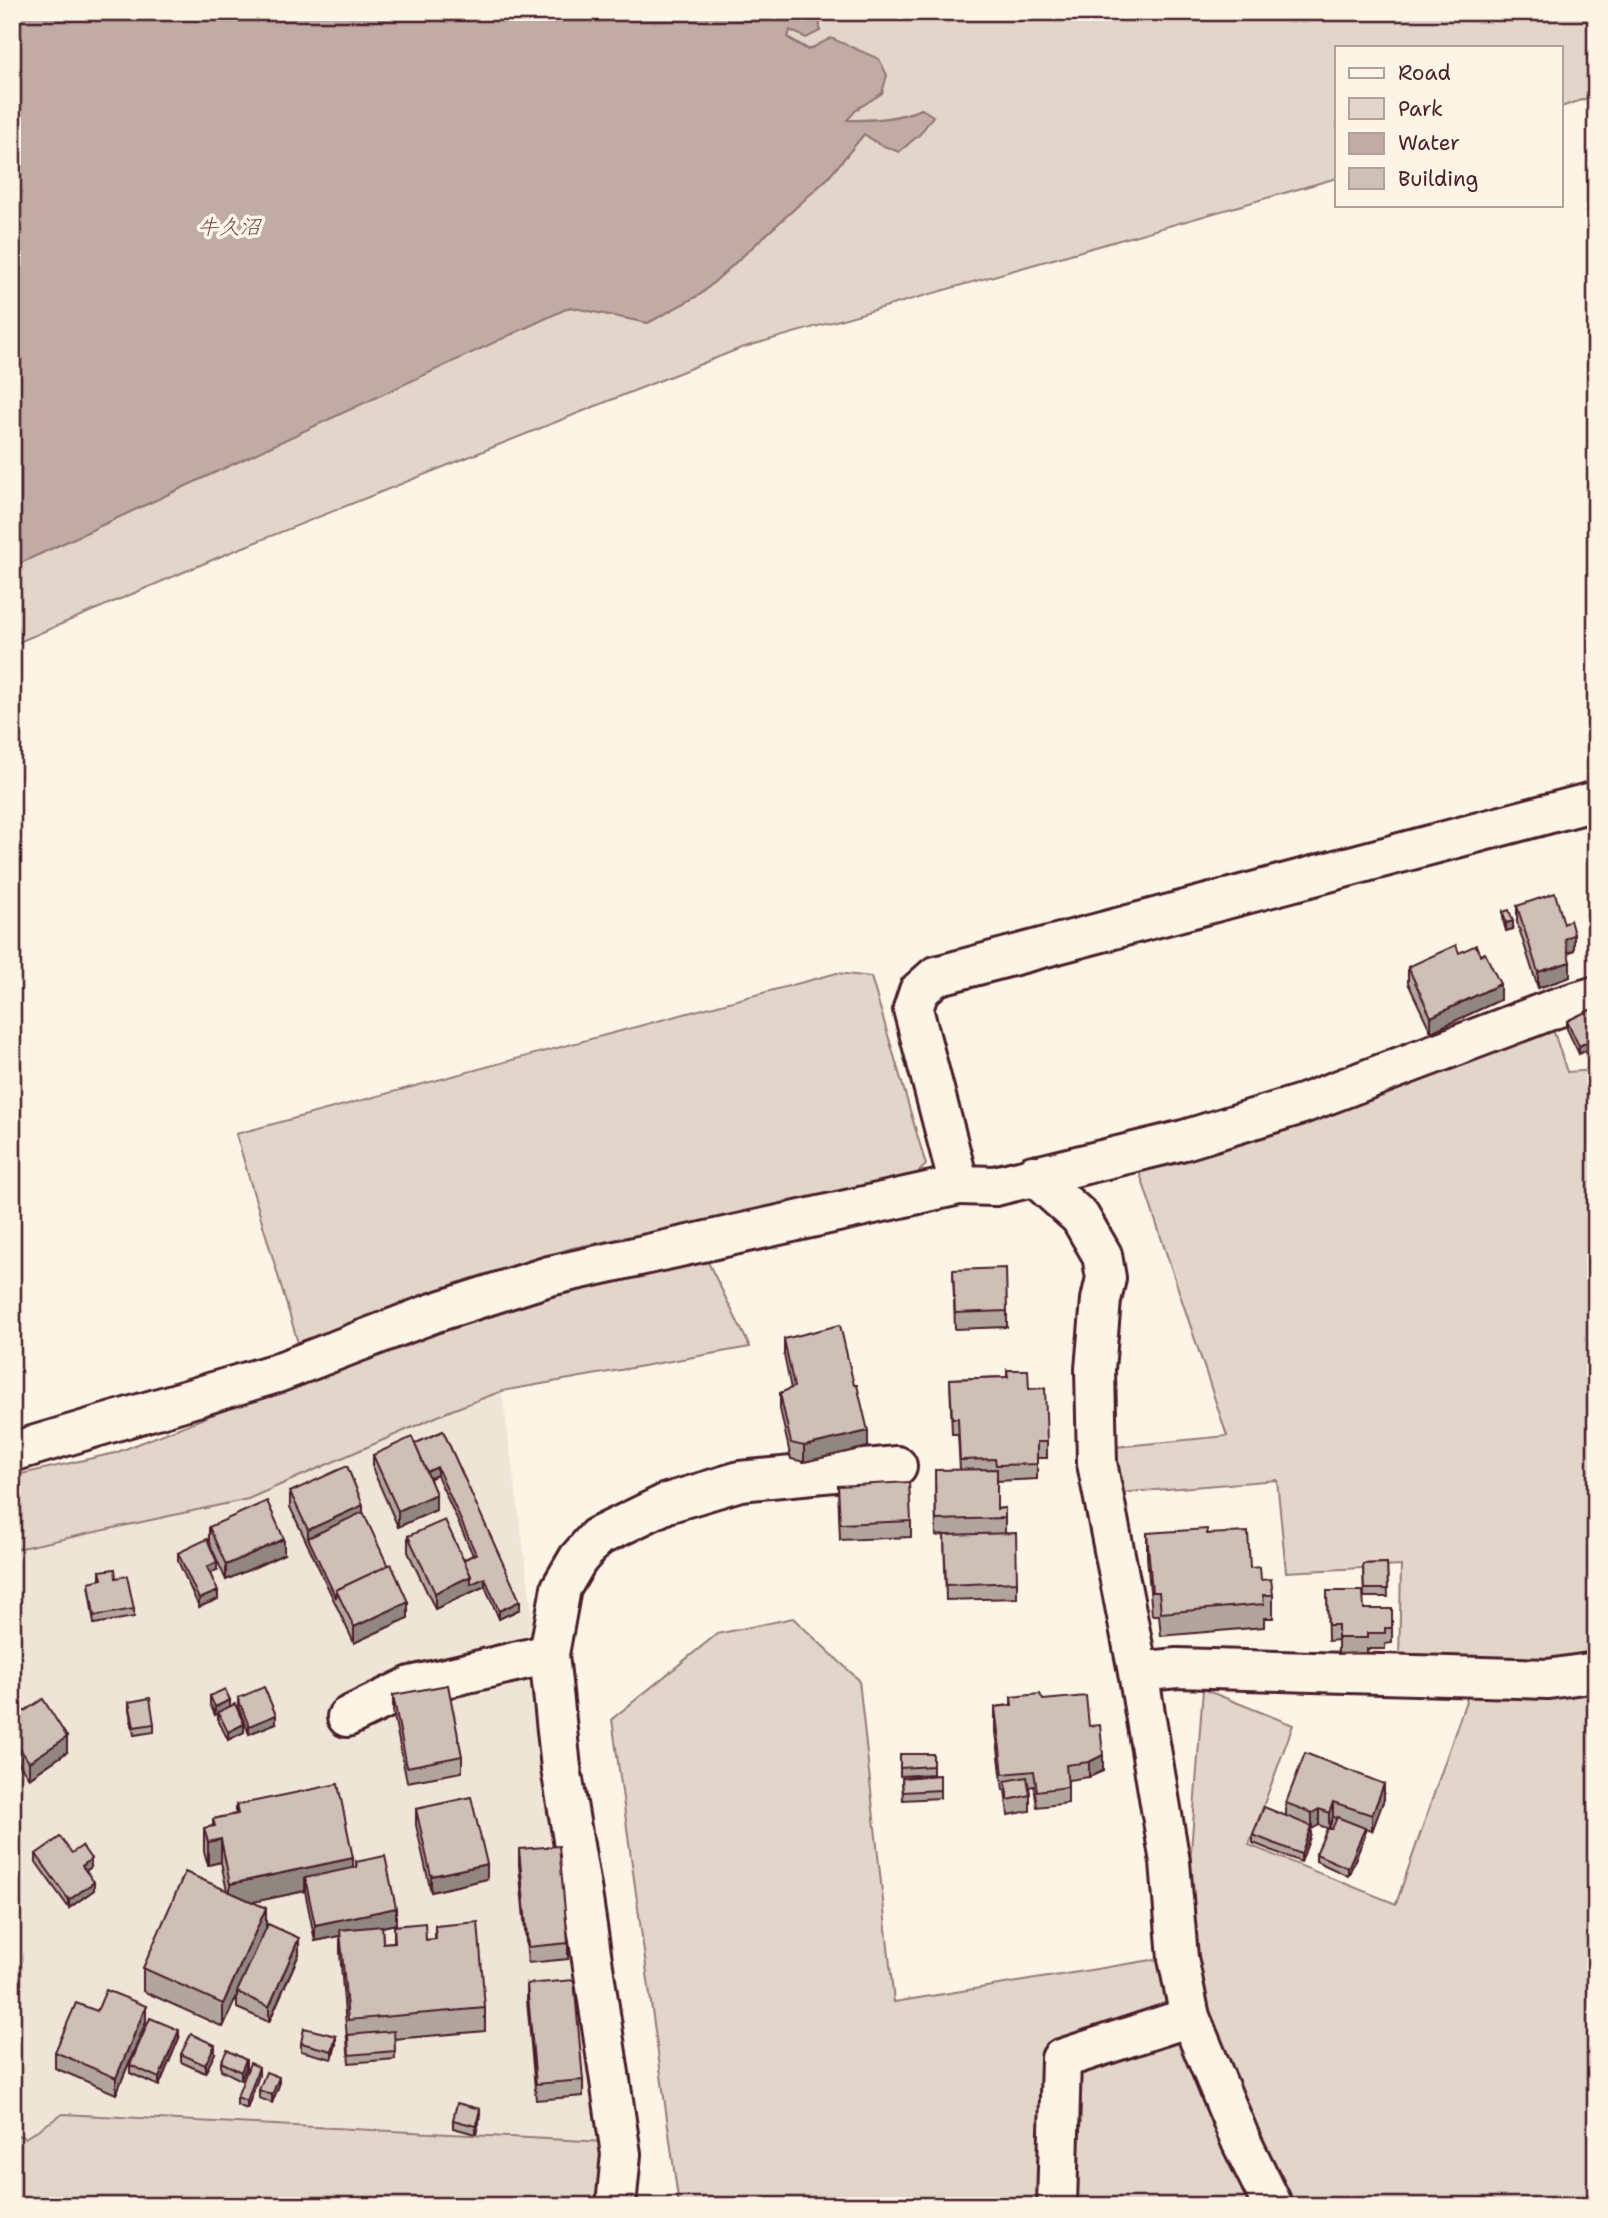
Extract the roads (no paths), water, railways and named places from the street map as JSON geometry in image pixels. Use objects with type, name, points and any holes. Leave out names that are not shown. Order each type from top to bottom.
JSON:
[{"type":"street","points":[[960,1185],[913,1009],[919,991],[936,976],[1596,801]]},
{"type":"street","points":[[12,1452],[277,1373],[433,1313],[550,1276],[960,1185],[995,1186],[1184,1140],[1302,1104],[1556,1008],[1596,996]]},
{"type":"street","points":[[1033,1175],[1080,1217],[1102,1255],[1106,1278],[1099,1311],[1095,1368],[1097,1463],[1138,1672],[1170,1862],[1178,1958],[1190,2017],[1241,2141],[1273,2206]]},
{"type":"street","points":[[616,2206],[621,2154],[561,1768],[549,1654],[561,1588],[578,1559],[597,1537],[667,1503],[740,1481],[897,1466]]},
{"type":"street","points":[[347,1717],[411,1686],[549,1654]]},
{"type":"street","points":[[1138,1672],[1177,1668],[1549,1679],[1596,1672]]},
{"type":"street","points":[[1057,2206],[1061,2059],[1190,2017]]},
{"type":"water","name":"牛久沼","points":[[12,12],[819,12],[820,31],[806,38],[790,30],[788,38],[808,50],[831,38],[879,59],[887,75],[882,93],[857,109],[847,120],[885,119],[922,109],[933,116],[920,134],[899,152],[864,134],[828,178],[701,294],[648,323],[570,307],[12,567]]}]
